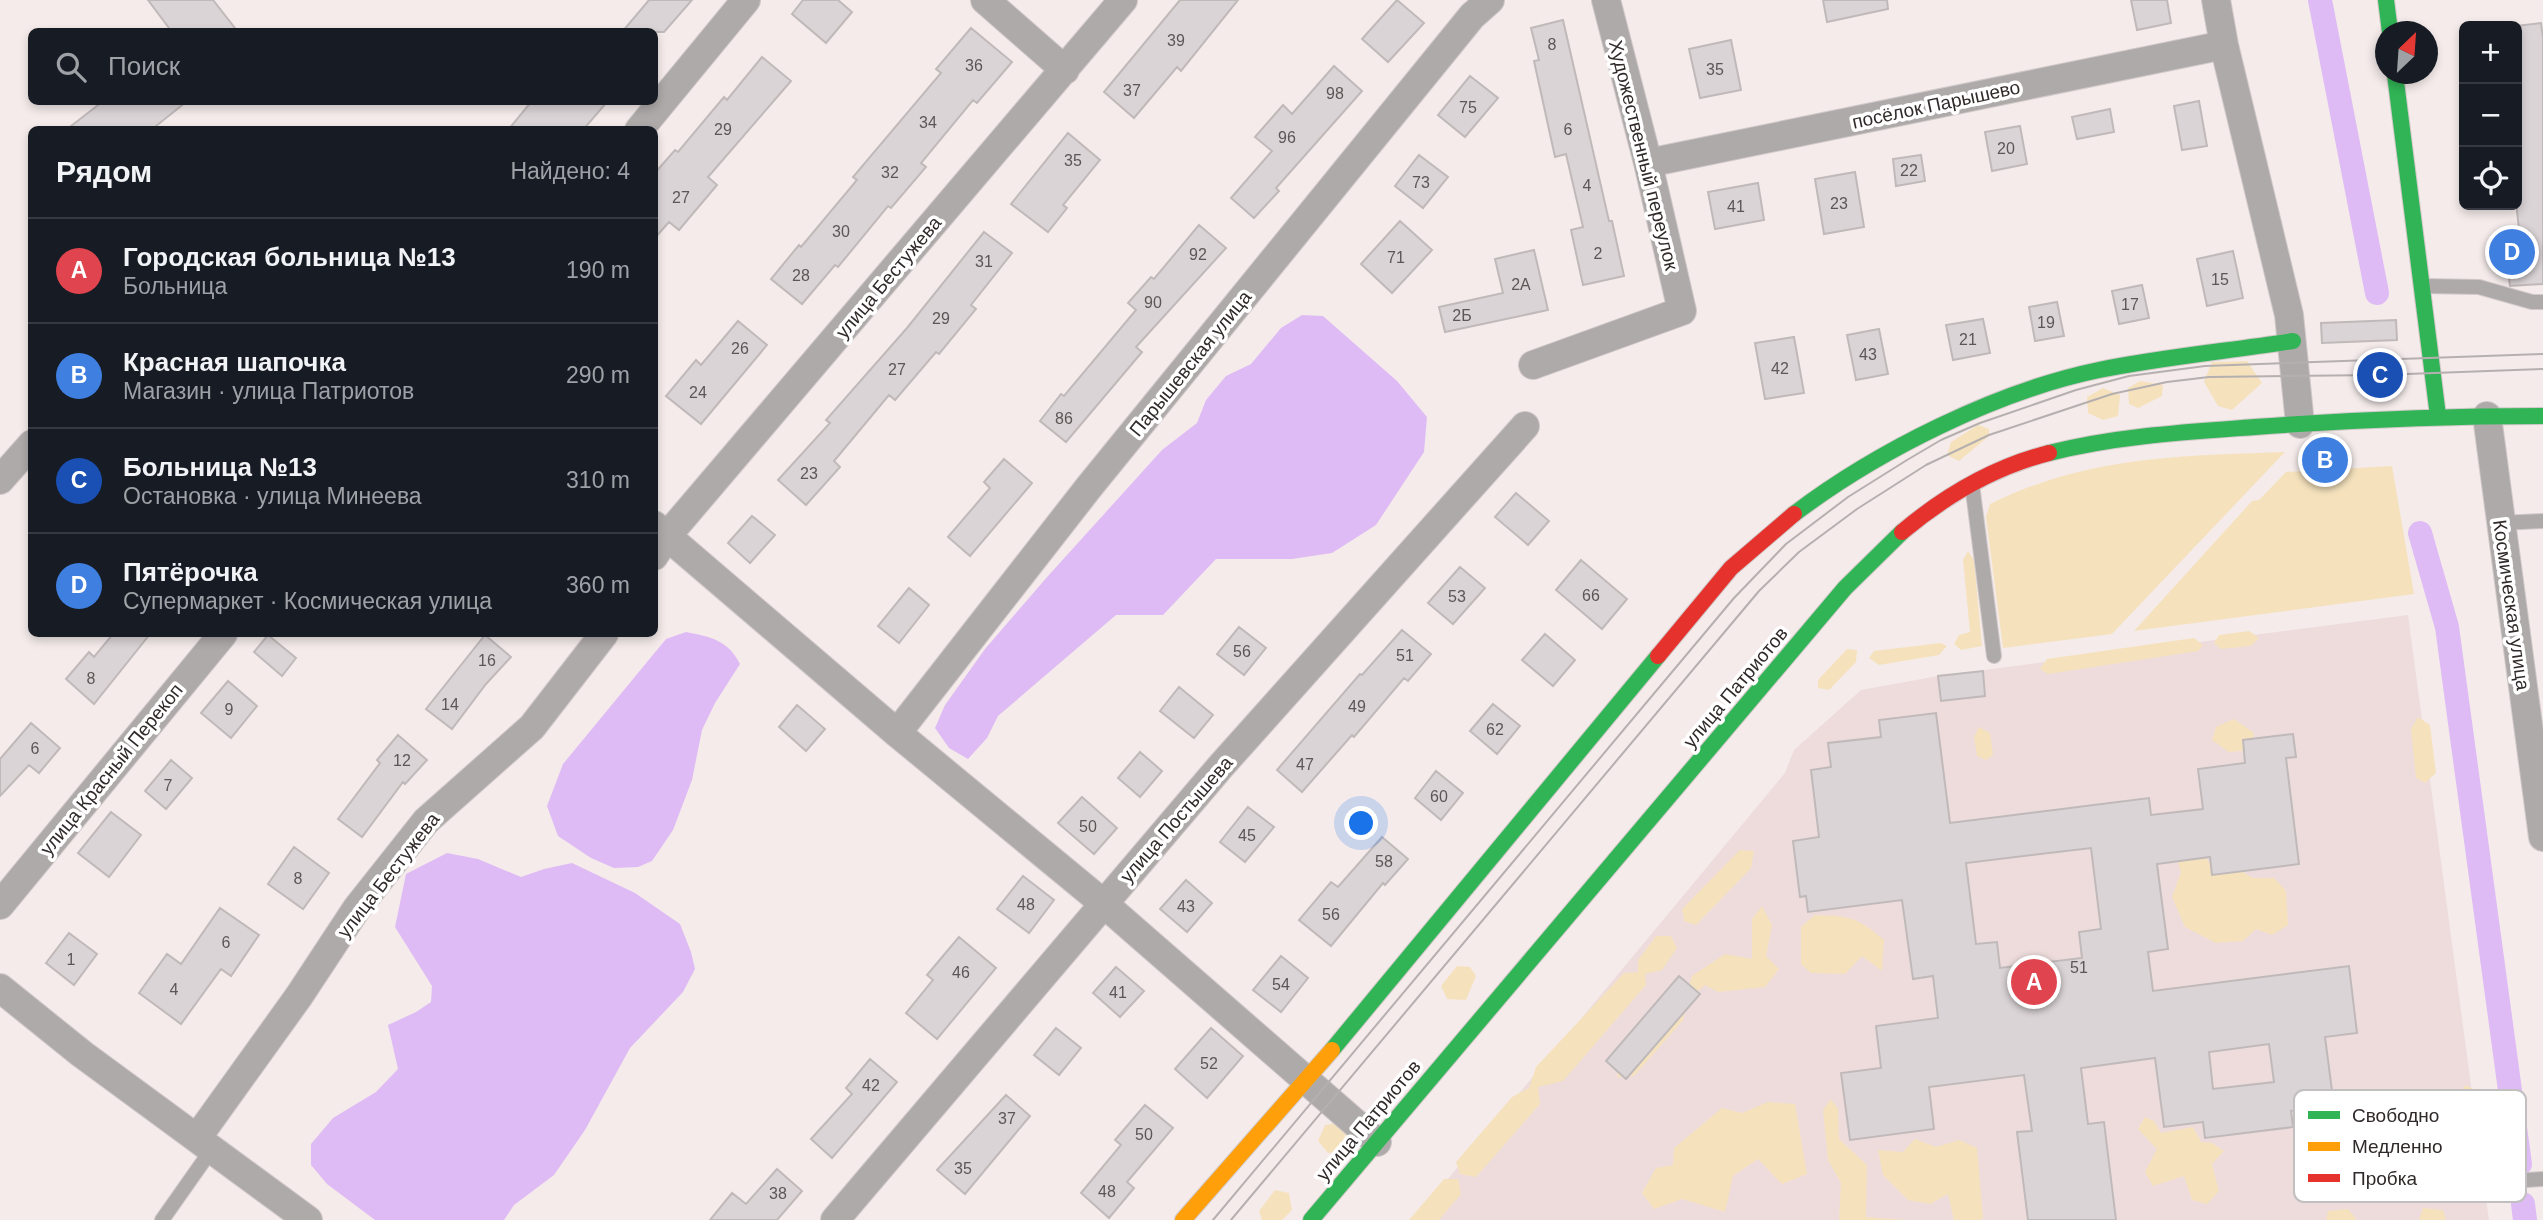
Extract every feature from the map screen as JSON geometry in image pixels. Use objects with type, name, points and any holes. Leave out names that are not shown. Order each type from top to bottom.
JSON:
[{"type":"street","points":[[642,126],[746,0]]},
{"type":"street","points":[[985,0],[1065,70]]},
{"type":"street","name":"улица Бестужева","points":[[659,539],[1123,0]]},
{"type":"street","name":"Парышевская улица","points":[[897,733],[1106,466],[1472,16],[1490,0]]},
{"type":"street","name":"Художественный переулок","points":[[1533,365],[1682,311],[1648,163],[1606,0]]},
{"type":"street","points":[[2216,0],[2224,45],[2289,315],[2300,424]]},
{"type":"street","points":[[2390,2],[2390,21]]},
{"type":"street","name":"посёлок Парышево","points":[[1648,163],[2224,45]]},
{"type":"street","points":[[2396,84],[2438,416]]},
{"type":"street","points":[[1184,1220],[1307,1080],[1731,568],[1778,526],[1830,487],[1896,449],[2003,398],[2098,370],[2292,341]]},
{"type":"street","name":"Космическая улица","points":[[2487,415],[2543,837]]},
{"type":"street","name":"улица Патриотов","points":[[1311,1220],[1845,589],[1886,545],[1928,510],[1972,483],[2016,463],[2116,439],[2438,416],[2543,415]]},
{"type":"street","name":"улица Постышева","points":[[835,1220],[1230,756],[1525,426]]},
{"type":"street","points":[[0,480],[28,448]]},
{"type":"street","points":[[659,539],[1103,903],[1377,1142]]},
{"type":"street","name":"улица Красный Перекоп","points":[[0,905],[221,637]]},
{"type":"street","name":"улица Бестужева","points":[[205,1144],[357,908],[426,821],[532,727],[602,637]]},
{"type":"street","points":[[0,988],[82,1054],[308,1220]]},
{"type":"lane","points":[[2423,286],[2479,287],[2532,302],[2543,302]]},
{"type":"lane","points":[[1972,483],[1994,656]]},
{"type":"lane","points":[[2500,523],[2543,521]]},
{"type":"lane","points":[[162,1220],[205,1144]]},
{"type":"shaded area","points":[[1302,315],[1323,316],[1397,381],[1427,417],[1424,452],[1376,525],[1332,553],[1292,559],[1216,559],[1163,615],[1116,615],[998,716],[987,738],[968,759],[949,748],[935,728],[945,705],[985,649],[1162,450],[1197,423],[1206,400],[1226,376],[1251,364],[1281,328]]},
{"type":"shaded area","points":[[2247,361],[2262,383],[2232,410],[2218,406],[2204,382],[2212,362]]},
{"type":"shaded area","points":[[2140,381],[2163,385],[2162,396],[2138,408],[2129,404],[2128,388]]},
{"type":"shaded area","points":[[2103,388],[2120,395],[2118,416],[2103,420],[2088,413],[2087,397]]},
{"type":"shaded area","points":[[1978,425],[1989,429],[1989,436],[1959,461],[1947,455],[1951,442]]},
{"type":"shaded area","points":[[2285,452],[2112,634],[2003,648],[1986,517],[1990,504],[2062,476],[2098,468],[2170,458]]},
{"type":"shaded area","points":[[2392,466],[2414,594],[2134,631],[2252,501],[2259,500],[2286,472]]},
{"type":"shaded area","points":[[1968,551],[1974,560],[1982,646],[1961,650],[1954,644],[1959,635],[1970,632],[1963,560]]},
{"type":"shaded area","points":[[2408,615],[2472,1090],[2294,1090],[2294,1202],[2487,1202],[2489,1220],[1414,1220],[1785,773],[1794,750],[1861,690],[1938,676]]},
{"type":"shaded area","points":[[2249,631],[2259,638],[2251,646],[2221,649],[2214,643],[2219,635]]},
{"type":"shaded area","points":[[686,632],[718,641],[730,650],[740,664],[715,703],[702,730],[692,780],[673,830],[652,861],[638,867],[614,868],[591,858],[558,836],[547,806],[563,764],[666,639]]},
{"type":"shaded area","points":[[2194,638],[2203,645],[2198,651],[2048,674],[2040,669],[2047,659]]},
{"type":"shaded area","points":[[1941,643],[1947,646],[1939,655],[1879,665],[1869,658],[1874,651]]},
{"type":"shaded area","points":[[1847,649],[1857,650],[1856,662],[1829,690],[1818,688],[1818,680]]},
{"type":"shaded area","points":[[2418,717],[2430,725],[2436,773],[2425,783],[2416,778],[2411,729]]},
{"type":"shaded area","points":[[2234,719],[2254,733],[2252,750],[2229,752],[2212,740],[2216,727]]},
{"type":"shaded area","points":[[1979,727],[1990,733],[1993,755],[1986,760],[1977,756],[1974,737]]},
{"type":"shaded area","points":[[2204,849],[2208,862],[2225,862],[2253,878],[2274,878],[2286,891],[2288,925],[2272,935],[2256,929],[2243,941],[2216,943],[2185,927],[2172,897],[2181,872],[2175,854]]},
{"type":"shaded area","points":[[1740,850],[1754,851],[1751,868],[1696,925],[1684,921],[1682,909]]},
{"type":"shaded area","points":[[447,853],[478,859],[521,877],[572,863],[635,893],[680,924],[695,969],[683,992],[630,1048],[585,1130],[554,1175],[514,1205],[504,1220],[375,1220],[327,1184],[311,1165],[311,1144],[333,1118],[376,1092],[398,1069],[388,1025],[431,1002],[432,986],[395,927],[406,874]]},
{"type":"shaded area","points":[[1762,906],[1772,925],[1766,956],[1779,969],[1765,987],[1718,992],[1705,985],[1688,1000],[1683,1020],[1634,1076],[1617,1077],[1619,1063],[1686,996],[1692,976],[1725,954],[1752,959],[1752,919]]},
{"type":"shaded area","points":[[1815,915],[1853,919],[1884,940],[1882,971],[1862,956],[1845,974],[1811,973],[1801,964],[1801,927]]},
{"type":"shaded area","points":[[1656,936],[1671,936],[1677,948],[1662,970],[1645,974],[1646,985],[1563,1081],[1538,1087],[1540,1104],[1476,1177],[1460,1174],[1456,1162],[1512,1097],[1529,1088],[1536,1067],[1624,973],[1638,972],[1638,960]]},
{"type":"shaded area","points":[[1457,966],[1470,967],[1476,976],[1466,1000],[1447,999],[1441,986]]},
{"type":"shaded area","points":[[2465,1085],[2476,1090],[2462,1090]]},
{"type":"shaded area","points":[[1831,1099],[1838,1109],[1839,1139],[1867,1165],[1866,1217],[1907,1220],[1839,1220],[1841,1183],[1828,1160],[1823,1110]]},
{"type":"shaded area","points":[[1768,1102],[1795,1104],[1807,1174],[1782,1184],[1758,1159],[1733,1176],[1725,1212],[1682,1199],[1654,1209],[1642,1193],[1656,1168],[1673,1165],[1674,1148],[1722,1108],[1742,1113]]},
{"type":"shaded area","points":[[2145,1117],[2154,1121],[2161,1133],[2193,1127],[2201,1142],[2212,1143],[2224,1151],[2212,1164],[2219,1191],[2207,1204],[2192,1200],[2184,1176],[2153,1186],[2145,1172],[2157,1149],[2138,1129]]},
{"type":"shaded area","points":[[1338,1123],[1346,1133],[1342,1151],[1328,1153],[1318,1141],[1325,1125]]},
{"type":"shaded area","points":[[1915,1139],[1936,1147],[1959,1140],[1977,1148],[1983,1218],[1954,1220],[1948,1194],[1930,1204],[1908,1200],[1883,1175],[1878,1150],[1903,1152]]},
{"type":"shaded area","points":[[1444,1179],[1458,1179],[1461,1194],[1439,1220],[1409,1220]]},
{"type":"shaded area","points":[[1275,1190],[1289,1193],[1292,1210],[1282,1220],[1262,1220],[1259,1211]]},
{"type":"shaded area","points":[[2423,1208],[2443,1210],[2446,1220],[2419,1220]]},
{"type":"shaded area","points":[[2348,1209],[2357,1220],[2326,1220],[2328,1211]]},
{"type":"building","points":[[148,0],[213,0],[235,28],[169,28]]},
{"type":"building","points":[[649,0],[692,0],[664,32],[658,32],[658,28],[625,28]]},
{"type":"building","points":[[803,0],[838,0],[852,12],[826,43],[792,14]]},
{"type":"building","points":[[1180,0],[1238,0],[1181,71],[1177,67],[1134,118],[1104,92]]},
{"type":"building","points":[[1397,0],[1424,23],[1388,62],[1362,39]]},
{"type":"building","points":[[1823,0],[1887,0],[1888,9],[1827,22]]},
{"type":"building","points":[[2131,0],[2167,0],[2171,23],[2137,30]]},
{"type":"building","points":[[1563,20],[1624,276],[1583,285],[1571,230],[1583,227],[1566,154],[1555,157],[1534,61],[1539,60],[1531,28]]},
{"type":"building","points":[[2541,23],[2543,38],[2543,284],[2510,286],[2504,240],[2520,238],[2517,210],[2522,210],[2522,25]]},
{"type":"building","points":[[971,28],[1012,62],[977,103],[973,100],[921,163],[926,167],[802,304],[771,279],[857,180],[853,177],[941,73],[936,69]]},
{"type":"building","points":[[1731,40],[1741,90],[1700,98],[1689,49]]},
{"type":"building","points":[[762,57],[791,81],[708,177],[717,185],[679,230],[669,222],[658,234],[658,169],[675,150],[678,152],[724,97],[727,100]]},
{"type":"building","points":[[1334,66],[1362,91],[1276,188],[1279,191],[1254,218],[1231,198],[1272,151],[1255,137],[1283,105],[1292,114]]},
{"type":"building","points":[[1470,76],[1498,98],[1465,137],[1438,115]]},
{"type":"building","points":[[2199,101],[2207,146],[2182,150],[2174,106]]},
{"type":"building","points":[[98,105],[182,105],[156,126],[71,126]]},
{"type":"building","points":[[529,105],[604,105],[586,126],[511,126]]},
{"type":"building","points":[[2110,109],[2114,132],[2077,139],[2072,117]]},
{"type":"building","points":[[2020,126],[2027,164],[1992,171],[1985,132]]},
{"type":"building","points":[[1068,133],[1100,160],[1063,205],[1067,208],[1048,232],[1011,204]]},
{"type":"building","points":[[1419,155],[1448,177],[1423,208],[1395,186]]},
{"type":"building","points":[[1921,155],[1925,181],[1896,186],[1893,159]]},
{"type":"building","points":[[1855,172],[1864,227],[1824,234],[1815,179]]},
{"type":"building","points":[[1758,183],[1764,220],[1715,229],[1708,192]]},
{"type":"building","points":[[1400,221],[1432,250],[1392,293],[1361,264]]},
{"type":"building","points":[[1199,225],[1226,248],[1136,347],[1142,352],[1066,442],[1040,421],[1136,310],[1128,303],[1151,277],[1154,279]]},
{"type":"building","points":[[984,232],[1012,253],[971,305],[976,309],[939,354],[936,352],[895,400],[889,395],[834,461],[840,467],[806,505],[778,480],[830,423],[826,420],[907,328]]},
{"type":"building","points":[[1534,250],[1548,310],[1445,332],[1439,307],[1503,293],[1495,259]]},
{"type":"building","points":[[2233,251],[2243,298],[2207,306],[2197,259]]},
{"type":"building","points":[[2142,285],[2149,318],[2119,324],[2112,291]]},
{"type":"building","points":[[2057,302],[2064,336],[2035,341],[2029,307]]},
{"type":"building","points":[[1983,319],[1990,353],[1953,360],[1946,325]]},
{"type":"building","points":[[2396,320],[2397,340],[2322,343],[2321,323]]},
{"type":"building","points":[[738,321],[767,345],[701,424],[666,396],[696,360],[701,365]]},
{"type":"building","points":[[1879,329],[1888,374],[1856,380],[1847,335]]},
{"type":"building","points":[[1794,337],[1804,393],[1765,399],[1755,343]]},
{"type":"building","points":[[1004,459],[1032,483],[970,556],[948,537],[990,488],[984,482]]},
{"type":"building","points":[[1516,493],[1549,521],[1528,545],[1495,517]]},
{"type":"building","points":[[752,516],[775,535],[750,563],[728,543]]},
{"type":"building","points":[[1581,560],[1627,599],[1602,629],[1556,590]]},
{"type":"building","points":[[1460,567],[1485,588],[1453,624],[1428,603]]},
{"type":"building","points":[[909,588],[929,605],[899,643],[878,626]]},
{"type":"building","points":[[1239,627],[1266,648],[1244,675],[1217,654]]},
{"type":"building","points":[[1402,630],[1431,654],[1408,681],[1404,678],[1302,792],[1277,770]]},
{"type":"building","points":[[1545,634],[1575,660],[1553,686],[1522,660]]},
{"type":"building","points":[[111,637],[148,637],[94,704],[66,679],[89,652],[94,657]]},
{"type":"building","points":[[266,637],[270,637],[296,658],[282,676],[254,652]]},
{"type":"building","points":[[483,637],[487,637],[511,657],[486,684],[452,729],[426,709]]},
{"type":"building","points":[[1983,671],[1985,696],[1941,701],[1938,676]]},
{"type":"building","points":[[228,681],[257,706],[231,738],[201,713]]},
{"type":"building","points":[[1179,687],[1213,715],[1194,738],[1160,711]]},
{"type":"building","points":[[1493,704],[1520,726],[1497,754],[1470,731]]},
{"type":"building","points":[[797,705],[825,729],[806,751],[779,727]]},
{"type":"building","points":[[1936,713],[1950,823],[2149,798],[2151,815],[2203,809],[2198,769],[2245,763],[2243,740],[2293,734],[2296,757],[2286,758],[2299,864],[2212,875],[2210,857],[2157,864],[2168,949],[2148,952],[2153,991],[2349,966],[2357,1033],[2325,1037],[2332,1090],[2294,1090],[2294,1111],[2291,1111],[2293,1127],[2205,1138],[2203,1122],[2164,1127],[2155,1058],[2081,1068],[2088,1124],[2104,1122],[2116,1220],[2028,1220],[2017,1132],[2032,1131],[2024,1075],[1929,1087],[1934,1129],[1850,1140],[1841,1073],[1881,1068],[1876,1026],[1938,1018],[1933,976],[1913,979],[1902,900],[1808,912],[1806,896],[1800,897],[1793,841],[1819,837],[1811,770],[1831,767],[1828,743],[1881,737],[1879,720]],"holes":[[[2091,848],[2101,929],[2079,932],[2082,958],[2000,968],[1997,942],[1976,944],[1966,863]],[[2269,1044],[2274,1082],[2213,1089],[2209,1052]]]},
{"type":"building","points":[[31,723],[60,748],[39,773],[29,765],[0,796],[0,759]]},
{"type":"building","points":[[398,735],[427,760],[405,784],[403,782],[362,837],[338,819],[380,763],[377,760]]},
{"type":"building","points":[[1140,752],[1162,771],[1140,797],[1118,778]]},
{"type":"building","points":[[171,760],[192,778],[166,809],[145,791]]},
{"type":"building","points":[[1436,771],[1463,793],[1441,820],[1415,798]]},
{"type":"building","points":[[1082,797],[1117,828],[1094,854],[1058,823]]},
{"type":"building","points":[[1248,807],[1274,827],[1245,862],[1220,842]]},
{"type":"building","points":[[111,812],[141,835],[109,877],[78,853]]},
{"type":"building","points":[[1382,837],[1408,859],[1385,885],[1383,883],[1331,946],[1299,920],[1331,882],[1338,887]]},
{"type":"building","points":[[294,847],[329,873],[303,909],[268,884]]},
{"type":"building","points":[[1023,876],[1054,900],[1029,933],[997,909]]},
{"type":"building","points":[[1186,880],[1212,903],[1187,932],[1160,909]]},
{"type":"building","points":[[220,908],[259,935],[231,976],[221,969],[181,1024],[139,993],[167,954],[181,964]]},
{"type":"building","points":[[69,933],[97,954],[74,985],[46,963]]},
{"type":"building","points":[[959,937],[996,968],[937,1039],[906,1013],[933,980],[927,975]]},
{"type":"building","points":[[1281,956],[1308,978],[1281,1012],[1253,990]]},
{"type":"building","points":[[1116,967],[1144,991],[1120,1017],[1093,993]]},
{"type":"building","points":[[1679,976],[1700,994],[1626,1079],[1606,1061]]},
{"type":"building","points":[[1056,1028],[1081,1048],[1059,1075],[1034,1055]]},
{"type":"building","points":[[1211,1028],[1243,1056],[1207,1098],[1175,1069]]},
{"type":"building","points":[[870,1059],[897,1082],[832,1158],[811,1139],[852,1094],[846,1088]]},
{"type":"building","points":[[1006,1095],[1030,1116],[965,1194],[937,1170]]},
{"type":"building","points":[[1145,1105],[1173,1128],[1127,1182],[1134,1188],[1109,1218],[1081,1193],[1121,1145],[1115,1140]]},
{"type":"building","points":[[777,1169],[802,1191],[777,1220],[710,1220],[732,1193],[746,1204]]},
{"type":"waterway","points":[[2320,0],[2377,293]]},
{"type":"waterway","points":[[2420,533],[2447,627],[2510,1090]]},
{"type":"waterway","points":[[2523,1204],[2525,1220]]},
{"type":"tram line","points":[[1213,1220],[1734,598],[1786,544],[1848,497],[1941,440],[1980,423],[2076,390],[2129,376],[2205,366],[2543,354]]},
{"type":"tram line","points":[[1231,1220],[1759,591],[1799,552],[1857,509],[1926,465],[1989,435],[2112,394],[2167,382],[2209,377],[2543,369]]},
{"type":"traffic: fast","points":[[2386,0],[2389,21]]},
{"type":"traffic: fast","points":[[2396,84],[2438,416]]},
{"type":"traffic: fast","points":[[1794,514],[1900,446],[1939,426],[2020,392],[2123,365],[2293,341]]},
{"type":"traffic: fast","points":[[2049,453],[2125,439],[2203,431],[2327,422],[2543,416]]},
{"type":"traffic: fast","points":[[1311,1220],[1845,588],[1902,532]]},
{"type":"traffic: fast","points":[[1332,1050],[1658,656]]},
{"type":"traffic: slow","points":[[1183,1220],[1332,1050]]},
{"type":"traffic: jam","points":[[1902,532],[1971,484],[2009,466],[2049,453]]},
{"type":"traffic: jam","points":[[1658,656],[1731,568],[1794,514]]},
{"type":"place","name":"Пятёрочка","points":[[2512,252]]},
{"type":"place","name":"Больница №13","points":[[2380,375]]},
{"type":"place","name":"Красная шапочка","points":[[2325,460]]},
{"type":"place","name":"Городская больница №13","points":[[2034,982]]}]
